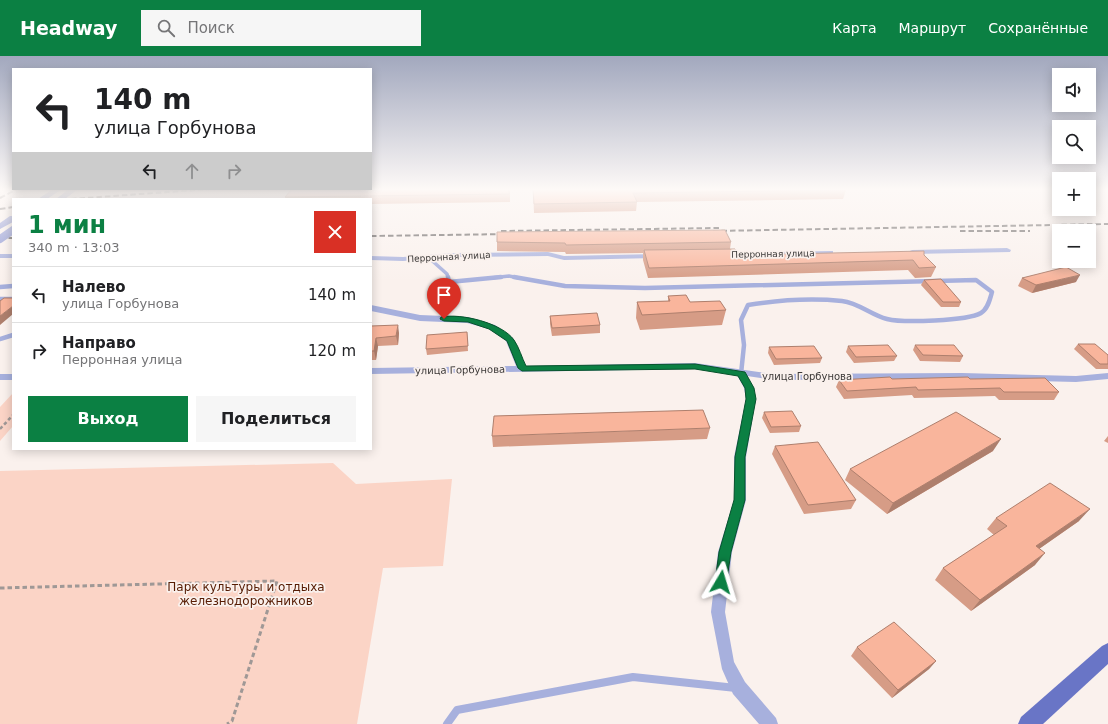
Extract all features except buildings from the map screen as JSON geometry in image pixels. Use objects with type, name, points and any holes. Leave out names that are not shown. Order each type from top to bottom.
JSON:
[{"type":"main road","points":[[0,227],[10,220]]},
{"type":"main road","points":[[0,239],[12,231]]},
{"type":"main road","points":[[1028,724],[1108,652]]},
{"type":"street","points":[[904,252],[1007,250]]},
{"type":"street","name":"Перронная улица","points":[[714,255],[841,253]]},
{"type":"street","name":"Перронная улица","points":[[372,258],[403,259],[548,254],[564,258],[667,256]]},
{"type":"street","points":[[0,256],[12,256]]},
{"type":"street","points":[[372,308],[420,318],[468,320],[492,327],[510,340],[522,368]]},
{"type":"street","name":"улица Горбунова","points":[[372,371],[695,366],[741,374],[772,377],[962,376],[1076,379],[1108,376]]},
{"type":"street","points":[[741,374],[749,388],[751,399],[740,457],[740,500],[725,552],[718,612],[727,664],[739,688],[770,724]]},
{"type":"street","points":[[0,378],[12,377]]},
{"type":"lane","points":[[428,257],[447,274],[448,282],[509,276],[565,286],[645,288],[976,280],[992,292],[986,308],[980,314],[951,319],[888,319],[854,303],[842,301],[770,301],[748,305],[742,312],[740,321],[744,345],[741,374]]},
{"type":"lane","points":[[0,287],[12,286]]},
{"type":"lane","points":[[0,299],[12,299]]},
{"type":"lane","points":[[0,339],[12,335]]},
{"type":"lane","points":[[447,724],[457,710],[633,677],[739,688]]},
{"type":"path","points":[[0,429],[12,416]]},
{"type":"path","points":[[0,588],[277,581],[232,721],[227,724]]},
{"type":"green space","points":[[12,394],[12,427],[0,441],[0,407]]},
{"type":"green space","name":"Парк культуры и отдыха железнодорожников","points":[[333,463],[356,484],[452,479],[443,566],[383,568],[357,724],[0,724],[0,471]]},
{"type":"railway","points":[[713,231],[1108,224]]},
{"type":"railway","points":[[501,231],[719,228]]},
{"type":"railway","points":[[960,231],[1030,231]]},
{"type":"railway","points":[[372,236],[507,234]]},
{"type":"railway","points":[[0,238],[12,238]]},
{"type":"route","points":[[444,319],[468,320],[492,327],[510,340],[522,368],[695,366],[741,374],[749,388],[751,399],[740,457],[740,500],[725,552],[721,582]]}]
